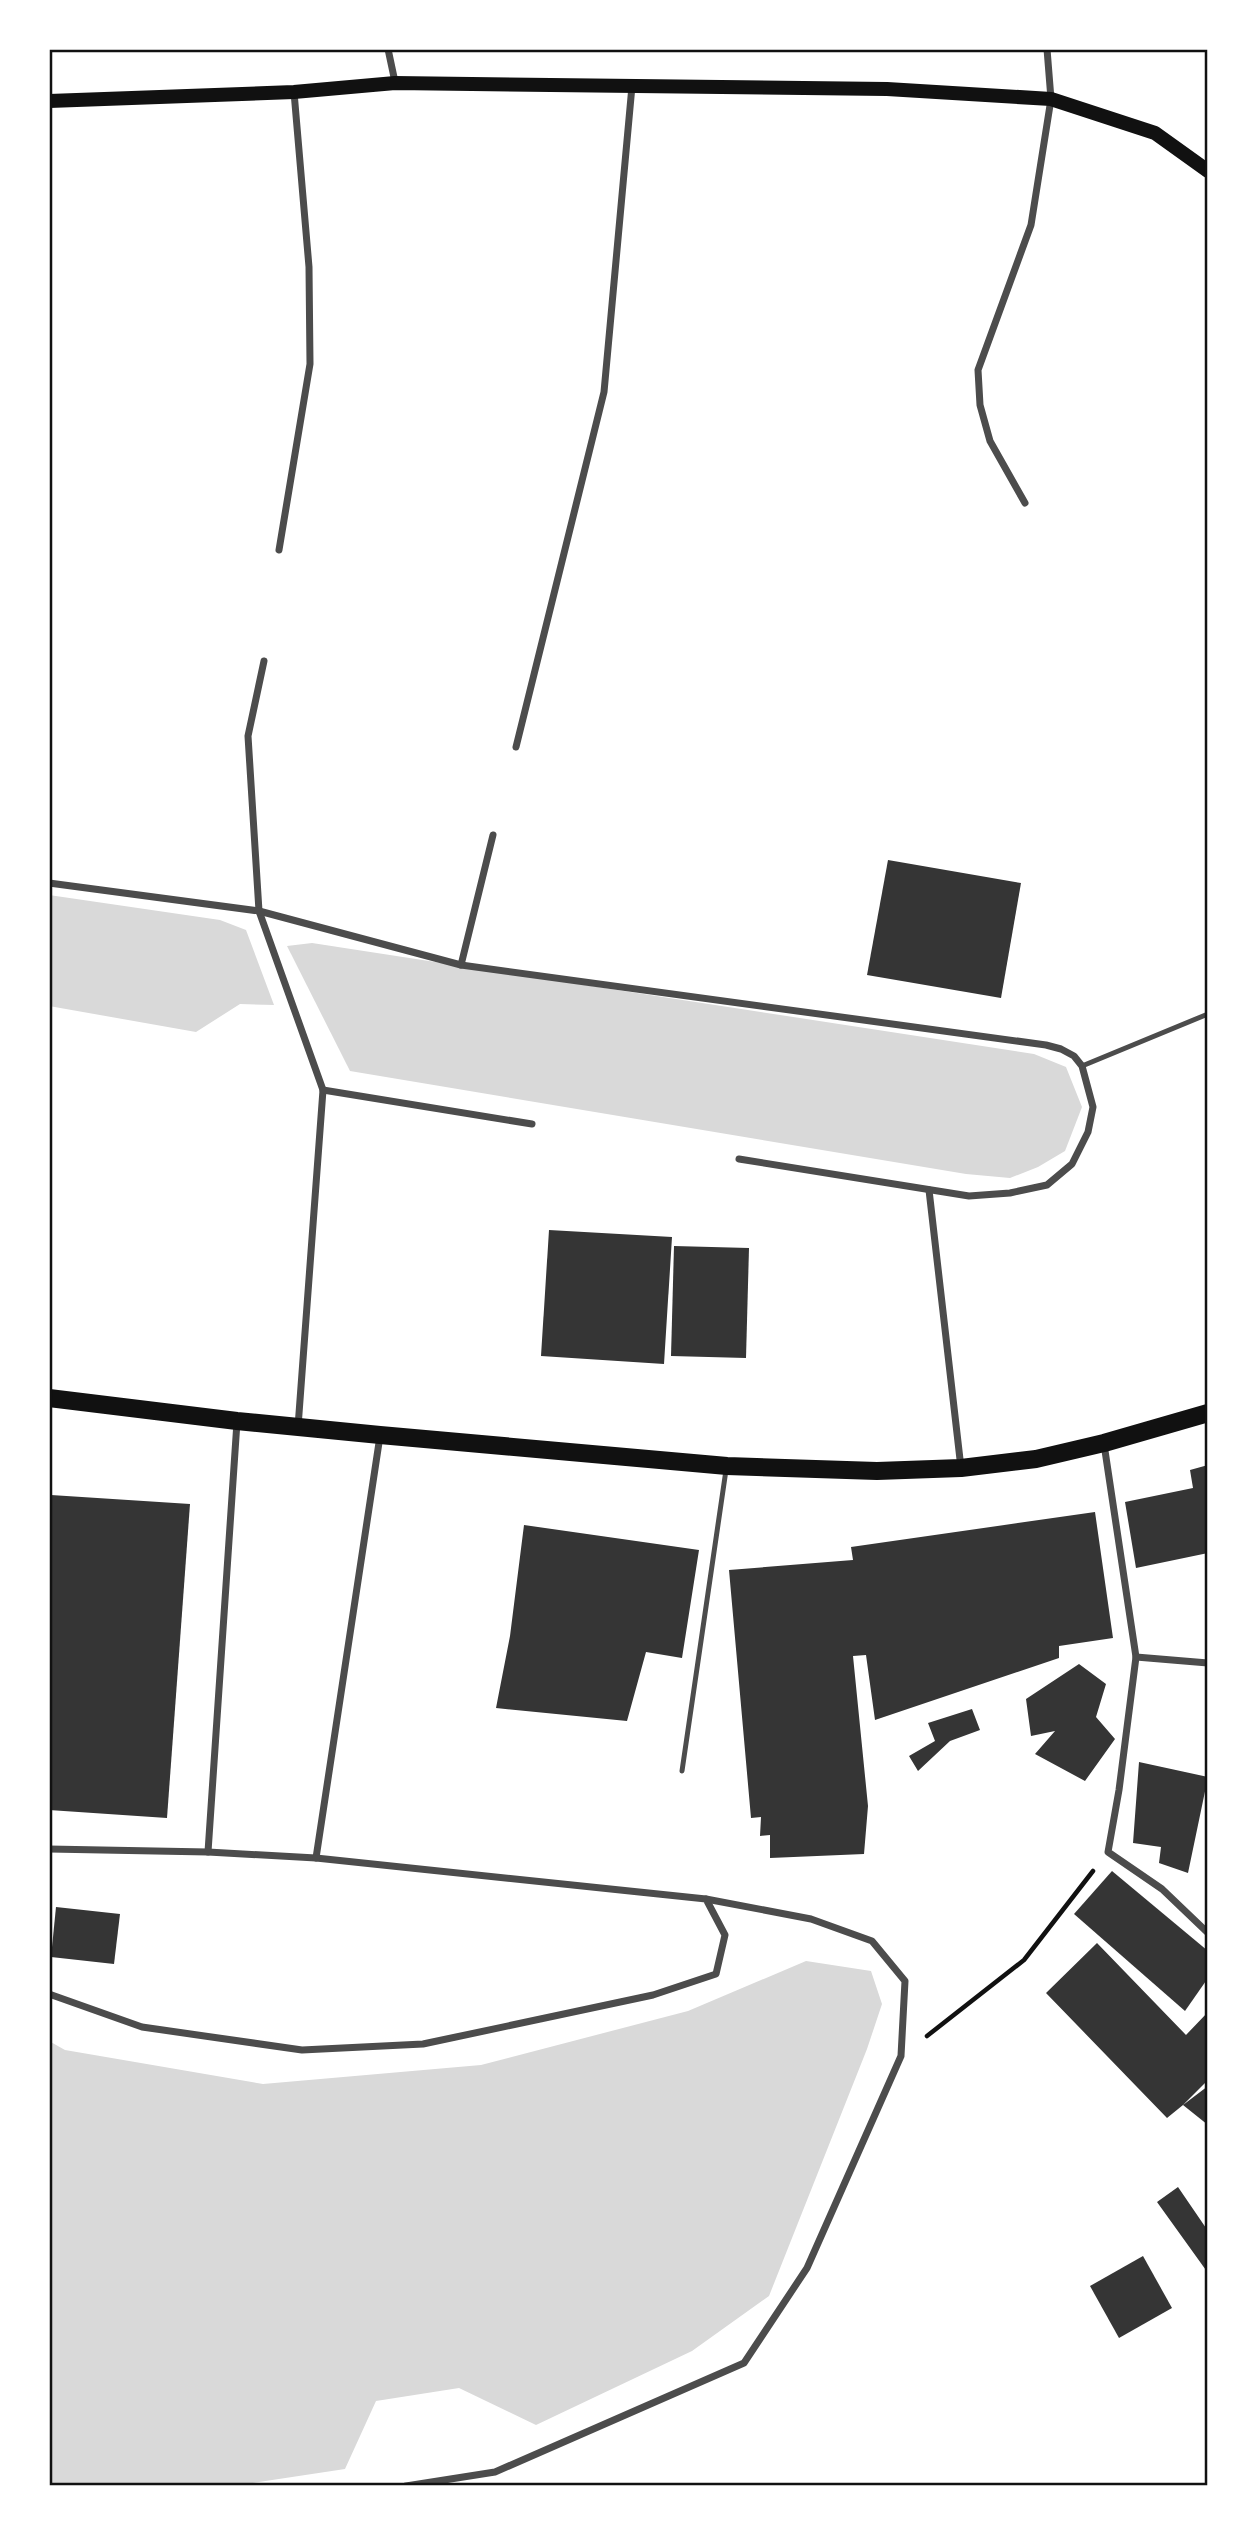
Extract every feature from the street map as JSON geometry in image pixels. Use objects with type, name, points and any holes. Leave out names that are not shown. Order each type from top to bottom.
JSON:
[{"type":"main road","points":[[49,101],[294,92],[395,83],[887,89],[1051,99],[1155,133],[1208,171]]},
{"type":"main road","points":[[49,1398],[237,1422],[380,1436],[727,1466],[877,1471],[961,1468],[1036,1459],[1104,1444],[1208,1413]]},
{"type":"street","points":[[387,49],[395,83]]},
{"type":"street","points":[[1025,503],[990,441],[980,405],[978,370],[1031,225],[1051,99],[1047,49]]},
{"type":"street","points":[[516,747],[604,392],[632,86]]},
{"type":"street","points":[[279,550],[310,364],[309,267],[294,92]]},
{"type":"street","points":[[264,661],[248,736],[259,911],[323,1090],[298,1428]]},
{"type":"street","points":[[461,965],[494,835]]},
{"type":"street","points":[[49,883],[259,911],[461,965],[1046,1045],[1074,1056],[1082,1066],[1093,1107],[1088,1132],[1072,1164],[1047,1185],[1010,1194],[969,1196],[738,1159]]},
{"type":"street","points":[[323,1090],[532,1124]]},
{"type":"street","points":[[929,1190],[961,1468]]},
{"type":"street","points":[[208,1852],[237,1422]]},
{"type":"street","points":[[316,1858],[380,1436]]},
{"type":"street","points":[[1104,1444],[1136,1657],[1108,1852],[1162,1889],[1208,1933]]},
{"type":"street","points":[[1136,1657],[1208,1663]]},
{"type":"street","points":[[49,1849],[208,1852],[316,1858],[706,1899],[810,1919],[872,1941],[905,1982],[901,2056],[807,2268],[744,2363],[495,2472],[406,2486]]},
{"type":"street","points":[[49,1994],[142,2027],[302,2050],[423,2044],[653,1995],[716,1974],[725,1935],[706,1899]]},
{"type":"lane","points":[[1082,1066],[1208,1014]]},
{"type":"lane","points":[[682,1771],[727,1466]]},
{"type":"path","points":[[901,2056],[1024,1960],[1108,1852]]},
{"type":"shaded area","points":[[49,895],[220,920],[246,930],[274,1005],[240,1004],[196,1032],[49,1006]]},
{"type":"shaded area","points":[[312,943],[1034,1054],[1066,1067],[1082,1107],[1065,1151],[1038,1167],[1010,1178],[966,1174],[350,1071],[287,946]]},
{"type":"shaded area","points":[[806,1961],[871,1971],[882,2004],[867,2049],[769,2296],[692,2351],[536,2425],[459,2388],[376,2401],[345,2469],[232,2486],[49,2486],[49,2041],[65,2050],[263,2084],[481,2065],[688,2011]]},
{"type":"building","points":[[888,860],[1021,883],[1001,998],[867,975]]},
{"type":"building","points":[[549,1230],[672,1237],[664,1364],[541,1356]]},
{"type":"building","points":[[674,1246],[749,1248],[746,1358],[671,1356]]},
{"type":"building","points":[[1208,1465],[1208,1553],[1136,1568],[1125,1502],[1193,1488],[1190,1470]]},
{"type":"building","points":[[51,1495],[190,1504],[167,1818],[49,1810]]},
{"type":"building","points":[[1095,1512],[1113,1638],[1059,1646],[1059,1658],[875,1720],[866,1655],[853,1656],[868,1806],[864,1854],[770,1858],[770,1835],[760,1836],[761,1817],[751,1818],[729,1570],[853,1560],[851,1547]]},
{"type":"building","points":[[524,1525],[699,1550],[682,1658],[646,1652],[627,1721],[496,1708],[510,1636]]},
{"type":"building","points":[[1079,1664],[1106,1684],[1096,1717],[1115,1739],[1085,1781],[1035,1754],[1055,1731],[1031,1736],[1026,1699]]},
{"type":"building","points":[[972,1709],[980,1730],[950,1741],[918,1771],[909,1756],[935,1741],[928,1723]]},
{"type":"building","points":[[1139,1762],[1208,1777],[1188,1873],[1159,1863],[1161,1847],[1133,1843]]},
{"type":"building","points":[[1112,1871],[1208,1951],[1208,1978],[1185,2011],[1074,1914]]},
{"type":"building","points":[[56,1907],[120,1914],[114,1964],[51,1957]]},
{"type":"building","points":[[1097,1943],[1186,2035],[1208,2012],[1208,2080],[1167,2118],[1046,1993]]},
{"type":"building","points":[[1208,2086],[1208,2125],[1183,2105]]},
{"type":"building","points":[[1178,2187],[1206,2228],[1208,2226],[1208,2273],[1157,2202]]},
{"type":"building","points":[[1143,2256],[1172,2308],[1119,2338],[1090,2286]]}]
